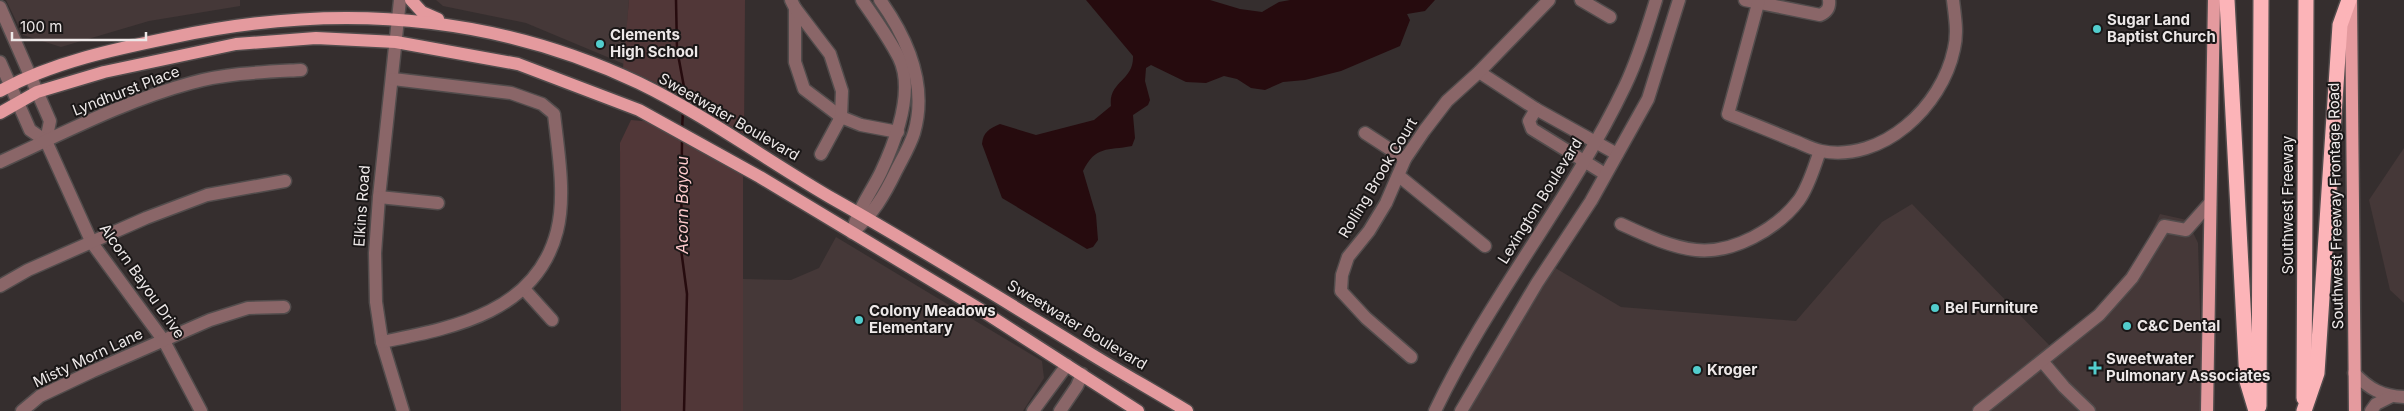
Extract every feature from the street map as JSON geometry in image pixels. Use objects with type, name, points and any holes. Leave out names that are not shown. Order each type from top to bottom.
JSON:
[{"type":"highway","points":[[2227,0],[2246,381],[2258,411]]},
{"type":"highway","name":"Southwest Freeway","points":[[2258,411],[2261,0]]},
{"type":"highway","name":"Southwest Freeway","points":[[2304,411],[2306,0]]},
{"type":"highway","points":[[2304,411],[2317,372],[2340,25],[2350,0]]},
{"type":"main road","points":[[411,0],[422,12],[450,24]]},
{"type":"main road","points":[[2206,411],[2214,0]]},
{"type":"main road","name":"Southwest Freeway Frontage Road","points":[[2350,0],[2355,411]]},
{"type":"main road","name":"Sweetwater Boulevard","points":[[5,89],[30,77],[94,55],[200,31],[243,25],[318,20],[398,19],[450,24],[520,39],[565,53],[642,85],[864,215],[1085,351],[1187,411]]},
{"type":"main road","points":[[0,113],[37,92],[114,70],[236,44],[316,38],[396,42],[518,64],[565,80],[639,110],[726,158],[981,310],[1138,411]]},
{"type":"main road","points":[[1067,365],[1085,351]]},
{"type":"main road","points":[[1082,374],[1085,351]]},
{"type":"street","name":"Elkins Road","points":[[400,0],[393,78],[384,135],[375,253],[376,302],[382,342],[403,411]]},
{"type":"street","name":"Rolling Brook Court","points":[[1411,357],[1366,318],[1341,291],[1342,276],[1348,258],[1369,231],[1399,176],[1405,159],[1447,101],[1479,72],[1548,0]]},
{"type":"street","points":[[1580,0],[1610,17]]},
{"type":"street","name":"Lexington Boulevard","points":[[1435,411],[1447,385],[1595,143],[1625,84],[1656,0]]},
{"type":"street","points":[[1461,411],[1468,396],[1536,283],[1591,201],[1648,99],[1679,0]]},
{"type":"street","points":[[1745,0],[1820,15],[1826,13],[1830,6],[1829,0]]},
{"type":"street","points":[[1759,2],[1728,114],[1820,151],[1846,152],[1877,144],[1903,128],[1919,114],[1940,85],[1954,52],[1956,36],[1953,0]]},
{"type":"street","points":[[852,233],[890,183],[914,134],[918,112],[916,70],[901,35],[881,1],[865,4],[900,59],[905,80],[898,132],[864,215]]},
{"type":"street","points":[[793,4],[795,62],[804,89],[842,116],[861,125],[898,132]]},
{"type":"street","points":[[793,4],[830,54],[842,91],[842,116],[821,154]]},
{"type":"street","name":"Alcorn Bayou Drive","points":[[0,7],[50,121],[46,141]]},
{"type":"street","name":"Alcorn Bayou Drive","points":[[0,62],[5,89],[17,103],[30,130],[46,141],[92,243],[164,341],[201,411]]},
{"type":"street","name":"Lyndhurst Place","points":[[0,162],[127,105],[191,83],[221,76],[301,70]]},
{"type":"street","points":[[1479,72],[1536,109],[1617,154]]},
{"type":"street","points":[[382,342],[449,328],[493,311],[524,289],[542,266],[557,231],[560,199],[559,163],[554,114],[542,104],[511,92],[393,78]]},
{"type":"street","points":[[1536,109],[1529,121],[1532,129],[1606,174]]},
{"type":"street","points":[[1365,133],[1405,159]]},
{"type":"street","points":[[1621,224],[1657,240],[1698,250],[1732,246],[1760,233],[1800,199],[1820,151]]},
{"type":"street","points":[[1399,176],[1485,246]]},
{"type":"street","points":[[0,286],[28,270],[146,218],[206,195],[286,181]]},
{"type":"street","points":[[379,197],[438,203]]},
{"type":"street","points":[[1979,411],[2080,332],[2116,296],[2146,259],[2164,226],[2186,230],[2210,203]]},
{"type":"street","points":[[524,289],[552,320]]},
{"type":"street","name":"Misty Morn Lane","points":[[22,411],[40,396],[210,320],[248,308],[284,307]]},
{"type":"street","points":[[2042,361],[2088,411]]},
{"type":"street","points":[[1033,411],[1067,365]]},
{"type":"street","points":[[2354,373],[2370,389],[2390,397],[2404,397]]},
{"type":"street","points":[[1060,411],[1077,386],[1082,374]]},
{"type":"street","points":[[1447,385],[1468,396]]},
{"type":"street","points":[[2371,411],[2376,404],[2390,397]]},
{"type":"shaded area","points":[[6,0],[240,0],[240,6],[149,21],[61,47],[23,35]]},
{"type":"shaded area","name":"Clements High School","points":[[436,0],[629,0],[624,64],[526,23],[443,6]]},
{"type":"shaded area","points":[[629,0],[745,0],[744,134],[667,88],[623,68]]},
{"type":"shaded area","points":[[1086,0],[1210,0],[1240,9],[1262,12],[1279,2],[1290,0],[1435,0],[1425,11],[1407,14],[1410,20],[1400,46],[1341,71],[1305,80],[1283,82],[1265,90],[1251,88],[1237,79],[1224,76],[1206,83],[1186,82],[1151,65],[1146,68],[1145,81],[1150,100],[1148,105],[1133,115],[1135,138],[1132,146],[1109,149],[1098,153],[1083,171],[1096,215],[1098,240],[1093,247],[1087,249],[1002,198],[982,144],[987,131],[1000,124],[1036,135],[1094,120],[1111,106],[1113,91],[1130,71],[1133,56]]},
{"type":"shaded area","points":[[631,120],[653,122],[743,176],[743,411],[621,411],[620,143]]},
{"type":"shaded area","points":[[2404,148],[2404,303],[2390,290],[2369,200]]},
{"type":"shaded area","points":[[1912,204],[2050,346],[2099,306],[2140,256],[2160,214],[2187,220],[2198,243],[2203,411],[1468,411],[1552,266],[1621,307],[1796,321],[1882,222]]},
{"type":"shaded area","name":"Colony Meadows Elementary","points":[[836,237],[1042,361],[1044,378],[1023,411],[743,411],[743,279],[791,280],[819,268]]},
{"type":"waterway","name":"Acorn Bayou","points":[[676,0],[677,49],[684,87],[684,103]]},
{"type":"waterway","name":"Acorn Bayou","points":[[682,130],[683,111]]},
{"type":"waterway","name":"Acorn Bayou","points":[[682,138],[681,249],[687,294],[684,411]]},
{"type":"place","name":"Sugar Land Baptist Church","points":[[2097,29]]},
{"type":"place","name":"Clements High School","points":[[600,44]]},
{"type":"place","name":"Bel Furniture","points":[[1935,308]]},
{"type":"place","name":"Colony Meadows Elementary","points":[[859,320]]},
{"type":"place","name":"C&C Dental","points":[[2127,326]]},
{"type":"place","name":"Sweetwater Pulmonary Associates","points":[[2095,368]]},
{"type":"place","name":"Kroger","points":[[1697,370]]}]
